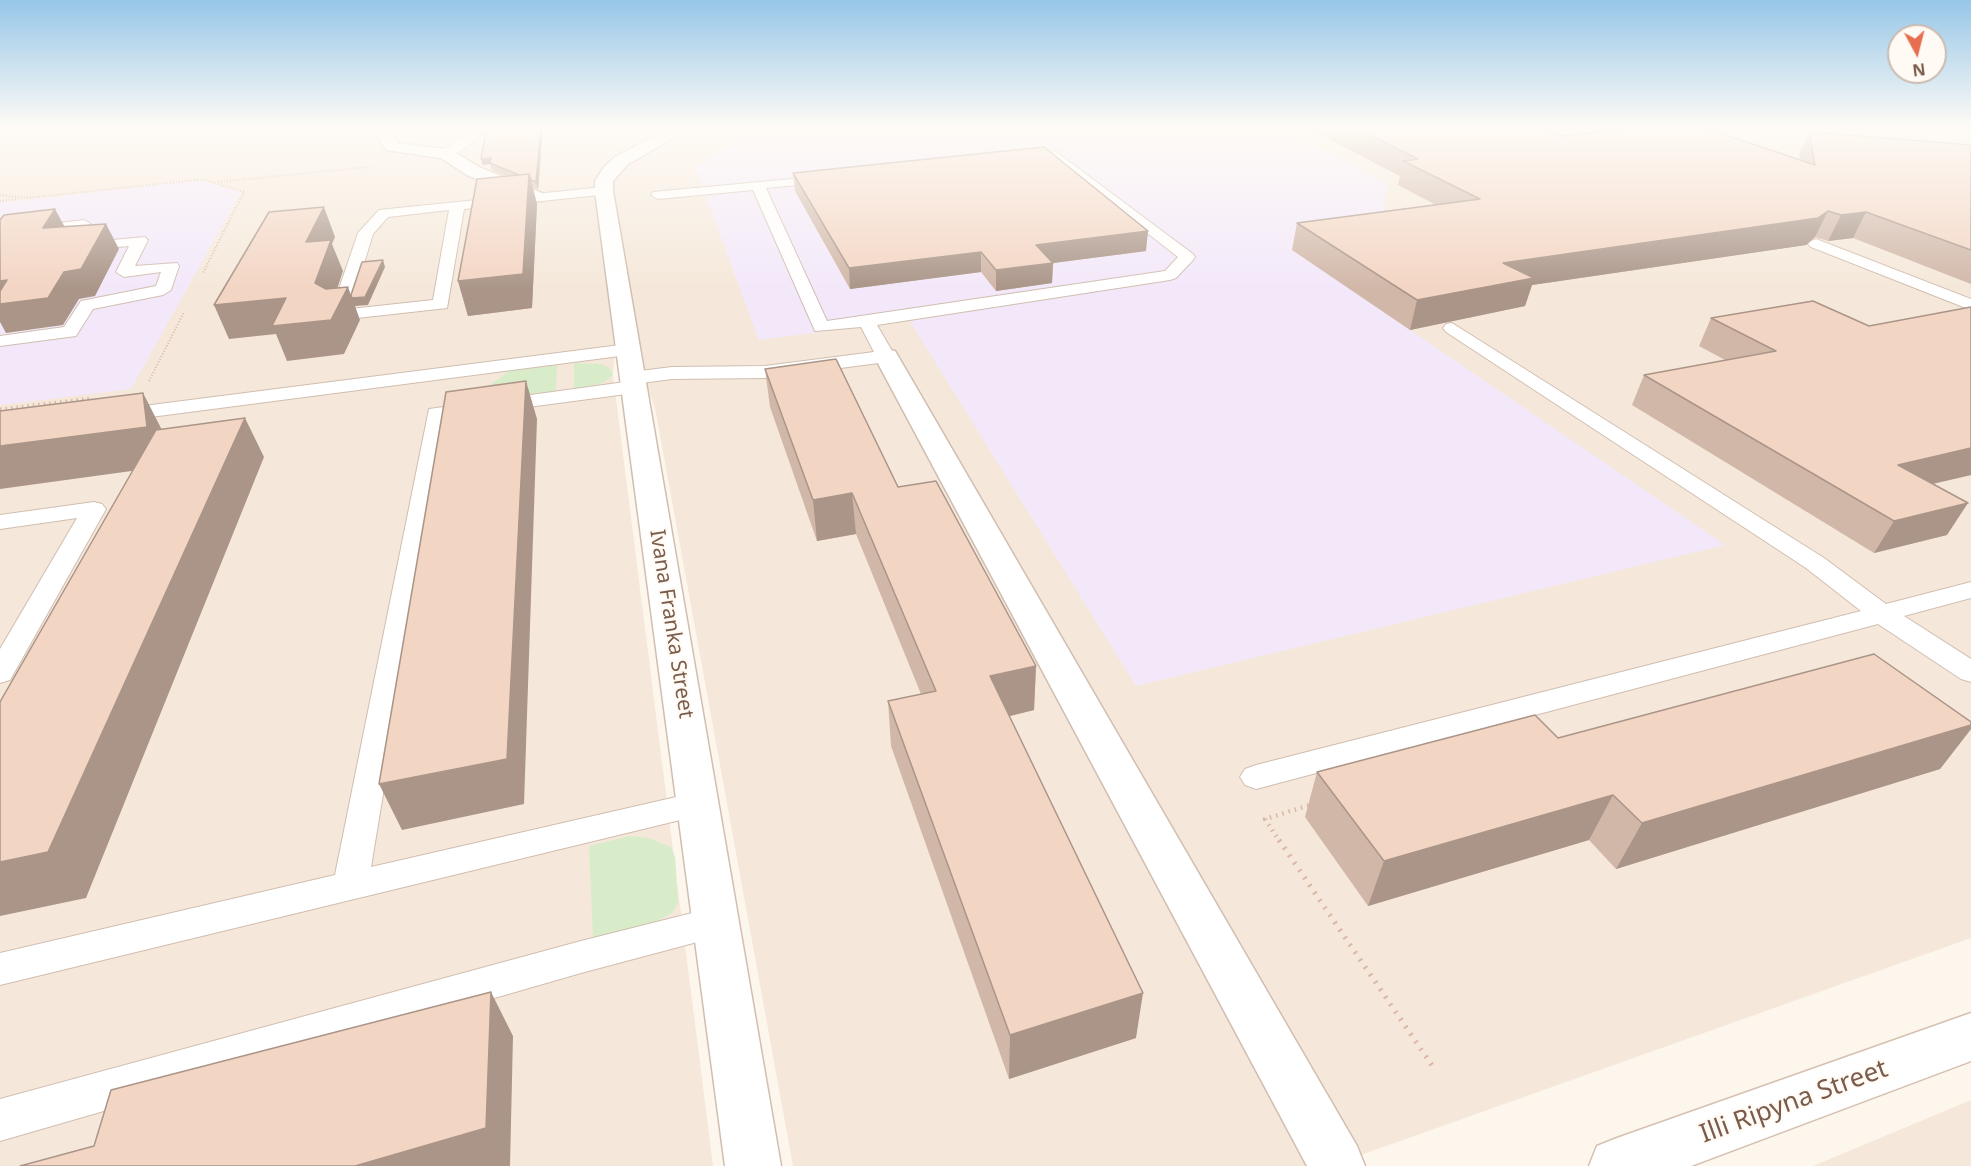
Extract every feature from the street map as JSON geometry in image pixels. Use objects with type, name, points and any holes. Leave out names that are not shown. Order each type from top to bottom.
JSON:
[{"type":"street","points":[[496,180],[536,197]]},
{"type":"street","points":[[604,180],[604,191]]},
{"type":"street","name":"Ivana Franka Street","points":[[604,191],[753,1166]]},
{"type":"street","points":[[886,356],[1337,1166]]},
{"type":"street","name":"Illi Ripyna Street","points":[[1617,1166],[1971,1037]]},
{"type":"lane","points":[[658,195],[800,180]]},
{"type":"lane","points":[[758,185],[821,327],[1170,275],[1187,257],[1088,180]]},
{"type":"lane","points":[[457,205],[441,304],[339,315],[366,233],[384,213],[457,205],[536,197],[604,191]]},
{"type":"lane","points":[[0,235],[84,224],[69,249],[140,240],[124,272],[171,266],[163,290],[87,304],[70,332],[0,341]]},
{"type":"lane","points":[[1816,244],[1971,305]]},
{"type":"lane","points":[[105,417],[632,372],[765,372],[886,356],[866,321]]},
{"type":"lane","points":[[1452,328],[1815,562],[1882,614],[1971,672]]},
{"type":"lane","points":[[350,888],[436,413],[632,372]]},
{"type":"lane","points":[[0,522],[94,509],[0,672]]},
{"type":"lane","points":[[1256,777],[1971,590]]},
{"type":"lane","points":[[0,969],[698,804]]},
{"type":"lane","points":[[0,1120],[580,957],[716,922]]},
{"type":"path","points":[[216,182],[232,180]]},
{"type":"path","points":[[0,201],[27,198]]},
{"type":"path","points":[[1301,766],[1326,800],[1265,819],[1435,1070]]},
{"type":"shaded area","points":[[0,180],[595,180],[594,192],[615,352],[613,375],[713,1166],[0,1166]]},
{"type":"shaded area","points":[[612,180],[1971,180],[1971,938],[1330,1166],[793,1166],[655,408],[635,353],[609,192]]},
{"type":"shaded area","points":[[700,180],[1382,180],[1387,183],[1381,237],[1293,250],[1725,545],[1136,686],[909,320],[759,340]]},
{"type":"shaded area","points":[[201,181],[241,192],[131,389],[0,405],[0,203]]},
{"type":"shaded area","points":[[1971,1100],[1971,1166],[1813,1166]]},
{"type":"green space","points":[[574,363],[601,364],[610,368],[613,375],[603,383],[574,389]]},
{"type":"green space","points":[[557,365],[556,391],[466,403],[509,371]]},
{"type":"green space","points":[[630,836],[649,838],[671,847],[675,857],[678,904],[672,913],[651,924],[593,939],[589,846]]},
{"type":"building","points":[[477,180],[529,180],[523,274],[458,281]]},
{"type":"building","points":[[797,180],[1085,180],[1148,231],[1036,245],[1053,263],[996,270],[981,252],[849,268]]},
{"type":"building","points":[[1442,180],[1971,180],[1971,250],[1866,212],[1841,215],[1828,211],[1818,218],[1503,263],[1534,278],[1417,300],[1297,223],[1480,199]]},
{"type":"building","points":[[324,207],[306,242],[331,240],[315,283],[326,289],[348,287],[331,320],[272,326],[286,298],[214,305],[269,212]]},
{"type":"building","points":[[55,209],[43,228],[106,224],[81,269],[64,272],[48,298],[0,304],[0,291],[7,280],[0,281],[0,220],[4,215]]},
{"type":"building","points":[[383,260],[365,297],[352,298],[362,262]]},
{"type":"building","points":[[1813,301],[1869,326],[1971,307],[1971,448],[1898,465],[1968,503],[1894,521],[1644,375],[1776,351],[1711,318]]},
{"type":"building","points":[[836,359],[898,487],[936,481],[1036,666],[990,676],[1143,993],[1010,1035],[888,701],[936,691],[852,493],[813,500],[765,369]]},
{"type":"building","points":[[526,381],[507,759],[379,784],[446,392]]},
{"type":"building","points":[[143,393],[147,427],[0,446],[0,411]]},
{"type":"building","points":[[245,418],[48,852],[0,862],[0,702],[156,430]]},
{"type":"building","points":[[1874,654],[1971,722],[1971,725],[1642,823],[1613,795],[1384,861],[1317,772],[1535,715],[1558,738]]},
{"type":"building","points":[[491,992],[486,1128],[355,1166],[20,1166],[94,1146],[111,1090]]}]
